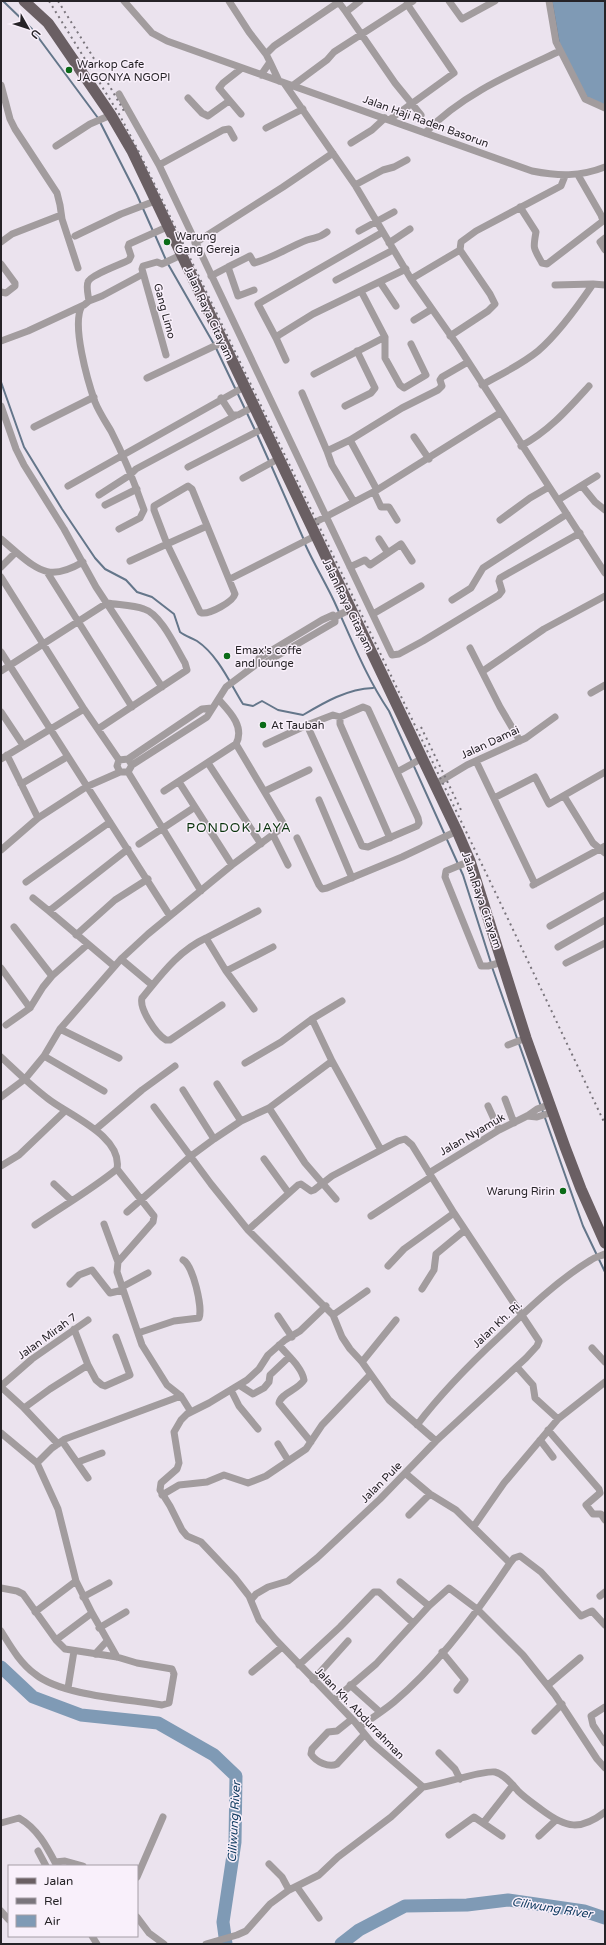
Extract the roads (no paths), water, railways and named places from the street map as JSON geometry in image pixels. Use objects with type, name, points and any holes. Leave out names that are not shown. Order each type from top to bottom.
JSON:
[{"type":"main road","name":"Jalan Raya Citayam","points":[[24,1],[51,28],[132,151],[176,257],[252,408],[260,430],[275,461],[310,525],[312,537],[348,610],[418,761],[434,784],[466,862],[495,964],[524,1039],[547,1109],[605,1241]]},
{"type":"street","name":"Jalan Haji Raden Basorun","points":[[124,1],[152,33],[167,41],[532,171],[565,176],[578,175],[605,168]]},
{"type":"street","points":[[230,1],[249,32],[266,54],[355,185],[411,279],[468,362],[521,446],[580,533],[605,573]]},
{"type":"street","points":[[346,12],[360,1]]},
{"type":"street","points":[[449,1],[462,19],[495,1]]},
{"type":"street","points":[[549,1],[556,42],[585,99],[605,108]]},
{"type":"street","points":[[266,54],[274,46],[339,2],[395,83],[421,115]]},
{"type":"street","points":[[285,83],[327,60],[334,52],[410,2],[454,73],[412,103],[351,143]]},
{"type":"street","points":[[425,133],[440,118],[467,99],[503,78],[560,50]]},
{"type":"street","points":[[261,75],[270,62]]},
{"type":"street","points":[[240,114],[221,90],[220,85],[242,68]]},
{"type":"street","points":[[1,85],[10,119],[57,193],[61,215],[78,268]]},
{"type":"street","points":[[119,94],[158,165],[391,654],[394,656],[423,641],[499,595],[502,591],[499,581],[500,578],[580,533]]},
{"type":"street","points":[[188,98],[202,113],[208,116],[229,101]]},
{"type":"street","points":[[266,128],[303,109]]},
{"type":"street","points":[[56,146],[90,124],[108,116]]},
{"type":"street","points":[[158,165],[222,130],[229,129],[234,138]]},
{"type":"street","points":[[195,243],[283,188],[333,153]]},
{"type":"street","points":[[355,185],[383,170],[394,167],[407,160]]},
{"type":"street","points":[[520,207],[536,232],[533,243],[534,249],[542,263],[547,264],[603,221],[578,175]]},
{"type":"street","points":[[450,336],[488,311],[495,304],[490,294],[460,250],[461,242],[466,237],[561,186],[565,176]]},
{"type":"street","points":[[75,236],[121,214],[152,202]]},
{"type":"street","points":[[359,231],[394,212]]},
{"type":"street","points":[[1,242],[12,234],[61,215]]},
{"type":"street","points":[[89,301],[87,282],[93,275],[102,273],[129,260],[131,256],[128,245],[164,228]]},
{"type":"street","points":[[389,243],[410,229]]},
{"type":"street","points":[[211,276],[250,256],[254,263],[273,257],[308,240],[316,239],[327,232]]},
{"type":"street","points":[[286,360],[258,304],[383,232]]},
{"type":"street","points":[[605,238],[600,242],[605,250]]},
{"type":"street","points":[[336,280],[394,250]]},
{"type":"street","points":[[411,279],[460,250]]},
{"type":"street","points":[[1,341],[28,331],[108,293],[143,274],[143,266],[157,262],[162,264],[176,257]]},
{"type":"street","points":[[1,264],[15,283],[15,286],[6,293],[1,292]]},
{"type":"street","points":[[228,267],[238,296],[254,290]]},
{"type":"street","points":[[276,338],[314,314],[406,269]]},
{"type":"street","name":"Gang Limo","points":[[143,274],[166,355]]},
{"type":"street","points":[[380,282],[396,306]]},
{"type":"street","points":[[482,385],[518,365],[539,350],[593,284]]},
{"type":"street","points":[[555,285],[605,285]]},
{"type":"street","points":[[361,291],[385,337],[386,358],[400,385],[404,388],[426,375],[411,344]]},
{"type":"street","points":[[82,306],[79,320],[80,345],[94,397],[122,455],[144,510],[140,518],[119,529]]},
{"type":"street","points":[[414,320],[432,309]]},
{"type":"street","points":[[314,374],[385,337]]},
{"type":"street","points":[[147,378],[220,344]]},
{"type":"street","points":[[345,406],[372,393],[375,388],[357,351]]},
{"type":"street","points":[[327,451],[350,440],[402,408],[438,390],[442,386],[440,380],[442,378],[468,362]]},
{"type":"street","points":[[521,446],[536,437],[555,422],[589,386]]},
{"type":"street","points":[[68,486],[241,388]]},
{"type":"street","points":[[302,393],[332,465],[354,502]]},
{"type":"street","points":[[34,427],[94,397]]},
{"type":"street","points":[[224,397],[229,413],[238,415]]},
{"type":"street","points":[[1,406],[16,448],[24,465],[64,529],[107,603],[162,687]]},
{"type":"street","points":[[98,495],[130,475],[136,469],[252,408]]},
{"type":"street","points":[[310,525],[376,491],[500,413]]},
{"type":"street","points":[[188,467],[260,430]]},
{"type":"street","points":[[414,436],[429,459]]},
{"type":"street","points":[[350,440],[376,491],[381,507],[389,507],[397,520]]},
{"type":"street","points":[[242,478],[275,461]]},
{"type":"street","points":[[558,500],[597,476]]},
{"type":"street","points":[[188,486],[192,489],[207,526],[235,594],[233,598],[207,613],[202,613],[168,544],[154,510],[154,506],[188,486]]},
{"type":"street","points":[[582,486],[595,502],[605,510]]},
{"type":"street","points":[[500,520],[530,498],[549,487]]},
{"type":"street","points":[[106,505],[136,489]]},
{"type":"street","points":[[452,600],[471,588],[483,568],[567,514]]},
{"type":"street","points":[[130,561],[207,526]]},
{"type":"street","points":[[230,579],[312,537]]},
{"type":"street","points":[[1,539],[42,572],[63,571],[83,562]]},
{"type":"street","points":[[379,539],[388,553]]},
{"type":"street","points":[[350,567],[364,560],[370,565],[402,544],[412,561]]},
{"type":"street","points":[[1,567],[16,552]]},
{"type":"street","points":[[47,572],[132,707]]},
{"type":"street","points":[[1,577],[84,709],[119,760],[130,762]]},
{"type":"street","points":[[373,614],[421,586]]},
{"type":"street","points":[[483,671],[544,629],[605,596]]},
{"type":"street","points":[[1,671],[107,603],[144,609],[159,620],[187,667],[185,672],[98,729]]},
{"type":"street","points":[[201,891],[128,772],[130,762],[202,709],[212,708],[219,700],[226,687],[258,663],[259,658],[322,620],[333,615],[337,616],[348,610]]},
{"type":"street","points":[[470,648],[500,707],[520,741]]},
{"type":"street","points":[[1,652],[86,787],[148,879],[170,916]]},
{"type":"street","points":[[592,693],[605,685]]},
{"type":"street","points":[[164,791],[236,744],[240,733],[239,726],[219,700]]},
{"type":"street","points":[[266,744],[307,725],[333,715],[340,717],[363,707],[368,709],[400,770],[419,822],[413,828],[390,838],[368,847],[362,846],[307,725]]},
{"type":"street","points":[[38,818],[21,784],[4,757],[84,709]]},
{"type":"street","points":[[1,712],[22,745]]},
{"type":"street","points":[[340,717],[340,724],[390,838]]},
{"type":"street","name":"Jalan Damai","points":[[434,784],[476,761],[520,741],[555,717]]},
{"type":"street","points":[[1,1097],[25,1079],[44,1056],[60,1029],[121,958],[232,865],[283,827],[283,823],[265,791],[236,744]]},
{"type":"street","points":[[21,784],[67,757]]},
{"type":"street","points":[[119,760],[117,766],[120,772]]},
{"type":"street","points":[[400,770],[418,761]]},
{"type":"street","points":[[476,761],[534,884],[603,850],[582,828],[564,796]]},
{"type":"street","points":[[208,763],[261,844]]},
{"type":"street","points":[[265,791],[309,770]]},
{"type":"street","points":[[1,850],[38,818],[86,787],[120,772],[128,772]]},
{"type":"street","points":[[494,798],[535,777],[549,804],[605,772]]},
{"type":"street","points":[[179,782],[232,865]]},
{"type":"street","points":[[319,800],[352,878]]},
{"type":"street","points":[[139,844],[195,807]]},
{"type":"street","points":[[26,882],[110,822]]},
{"type":"street","points":[[297,838],[319,885],[322,888],[328,888],[402,858],[454,832]]},
{"type":"street","points":[[273,835],[288,865]]},
{"type":"street","points":[[49,911],[128,849]]},
{"type":"street","points":[[466,862],[450,868],[446,871],[445,877],[480,963],[483,967],[495,964]]},
{"type":"street","points":[[76,935],[115,900],[148,879]]},
{"type":"street","points":[[550,926],[605,895]]},
{"type":"street","points":[[33,898],[114,966]]},
{"type":"street","points":[[222,1005],[170,1040],[166,1040],[144,1012],[141,1005],[142,998],[152,985],[174,960],[186,950],[258,911]]},
{"type":"street","points":[[558,947],[605,920]]},
{"type":"street","points":[[14,927],[52,976]]},
{"type":"street","points":[[206,938],[226,971],[254,1009]]},
{"type":"street","points":[[566,963],[605,943]]},
{"type":"street","points":[[6,1025],[30,1008],[52,976],[88,945]]},
{"type":"street","points":[[226,971],[273,947]]},
{"type":"street","points":[[121,958],[152,985]]},
{"type":"street","points":[[1,968],[30,1008]]},
{"type":"street","points":[[245,1062],[286,1039],[312,1019],[342,1002]]},
{"type":"street","points":[[312,1019],[332,1061],[381,1150]]},
{"type":"street","points":[[60,1029],[119,1058]]},
{"type":"street","points":[[511,1044],[524,1039]]},
{"type":"street","points":[[44,1056],[104,1091]]},
{"type":"street","points":[[1,1057],[47,1098],[65,1111],[96,1129],[115,1152],[118,1162],[117,1169],[99,1183],[35,1225]]},
{"type":"street","points":[[127,1212],[191,1156],[214,1139],[241,1121],[269,1108],[332,1061]]},
{"type":"street","points":[[96,1129],[131,1099],[175,1066]]},
{"type":"street","points":[[217,1084],[241,1121]]},
{"type":"street","points":[[183,1090],[214,1139]]},
{"type":"street","points":[[505,1099],[514,1123]]},
{"type":"street","points":[[488,1106],[499,1130]]},
{"type":"street","points":[[154,1107],[211,1184],[248,1230],[261,1245],[326,1306],[333,1315],[342,1336],[389,1400],[436,1441]]},
{"type":"street","points":[[269,1108],[305,1163],[336,1199]]},
{"type":"street","points":[[527,1116],[539,1117],[547,1109]]},
{"type":"street","name":"Jalan Nyamuk","points":[[371,1216],[499,1130],[527,1116],[547,1109]]},
{"type":"street","points":[[1,1166],[19,1155],[65,1111]]},
{"type":"street","points":[[248,1230],[288,1192],[298,1185],[301,1184],[311,1191],[322,1183],[402,1138],[412,1145],[465,1230],[522,1314]]},
{"type":"street","points":[[264,1159],[288,1192]]},
{"type":"street","points":[[117,1169],[154,1216],[153,1222],[118,1262]]},
{"type":"street","points":[[54,1184],[71,1200]]},
{"type":"street","points":[[388,1266],[404,1249],[454,1213]]},
{"type":"street","points":[[104,1224],[118,1262],[117,1272],[142,1345],[167,1385],[181,1396],[191,1412]]},
{"type":"street","points":[[422,1289],[434,1270],[436,1254],[465,1230]]},
{"type":"street","name":"Jalan Kh. Ri.","points":[[417,1425],[470,1364],[522,1314],[573,1272],[603,1254]]},
{"type":"street","points":[[138,1333],[167,1323],[199,1318],[199,1303],[193,1278],[186,1262],[183,1260]]},
{"type":"street","points":[[70,1284],[79,1275],[92,1270],[110,1293],[123,1288],[148,1273]]},
{"type":"street","points":[[333,1315],[367,1291]]},
{"type":"street","points":[[326,1306],[306,1326],[279,1345],[268,1355],[259,1369],[239,1385],[191,1412],[181,1420],[174,1432],[179,1463],[177,1469],[162,1483],[160,1490],[162,1495],[179,1485],[207,1482],[224,1475],[248,1483],[266,1476],[306,1449],[322,1426],[349,1400],[370,1375]]},
{"type":"street","name":"Jalan Pule","points":[[251,1600],[256,1594],[268,1587],[288,1581],[317,1558],[405,1474],[436,1441],[517,1367],[537,1346],[539,1341],[522,1314]]},
{"type":"street","points":[[278,1316],[292,1337]]},
{"type":"street","name":"Jalan Mirah 7","points":[[1,1386],[32,1359],[88,1320]]},
{"type":"street","points":[[362,1362],[396,1320]]},
{"type":"street","points":[[74,1329],[88,1365],[96,1380],[102,1385],[106,1386],[132,1374],[122,1356],[116,1337]]},
{"type":"street","points":[[279,1345],[303,1375],[304,1380],[293,1391],[282,1397],[279,1403],[311,1442]]},
{"type":"street","points":[[592,1348],[605,1362]]},
{"type":"street","points":[[239,1385],[253,1394],[259,1392],[268,1385],[270,1375],[289,1357]]},
{"type":"street","points":[[24,1408],[50,1389],[88,1365]]},
{"type":"street","points":[[517,1367],[533,1385],[535,1398],[558,1419]]},
{"type":"street","points":[[474,1526],[504,1483],[558,1419],[605,1382]]},
{"type":"street","points":[[1,1386],[60,1442],[78,1462],[88,1478]]},
{"type":"street","points":[[231,1390],[239,1406],[258,1429]]},
{"type":"street","points":[[36,1463],[60,1442],[181,1396]]},
{"type":"street","points":[[548,1430],[599,1488],[600,1493],[586,1505],[593,1514],[601,1514],[605,1520]]},
{"type":"street","points":[[1,1433],[36,1463],[58,1509],[76,1581],[99,1628],[117,1657]]},
{"type":"street","points":[[540,1440],[553,1456]]},
{"type":"street","points":[[278,1444],[288,1460]]},
{"type":"street","points":[[78,1462],[102,1453]]},
{"type":"street","points":[[405,1474],[430,1494],[456,1510],[510,1563]]},
{"type":"street","points":[[409,1514],[430,1494]]},
{"type":"street","name":"Jalan Kh. Abdurrahman","points":[[162,1495],[187,1536],[201,1542],[235,1578],[251,1600],[258,1620],[282,1647],[359,1726],[364,1735],[390,1761],[423,1787]]},
{"type":"street","points":[[359,1726],[380,1712],[405,1692],[438,1658],[477,1609],[514,1558],[520,1556],[541,1572],[581,1616],[592,1610],[605,1625]]},
{"type":"street","points":[[35,1612],[76,1581]]},
{"type":"street","points":[[400,1582],[429,1606]]},
{"type":"street","points":[[84,1597],[109,1583]]},
{"type":"street","points":[[1,1588],[17,1591],[23,1594],[56,1640],[65,1649],[117,1657],[173,1670],[174,1674],[169,1703],[162,1705],[88,1694],[36,1676],[24,1665],[1,1631]]},
{"type":"street","points":[[334,1700],[376,1664],[429,1606],[449,1588],[477,1609],[523,1655],[562,1704],[596,1759],[605,1768]]},
{"type":"street","points":[[299,1665],[345,1623],[374,1592],[379,1592],[413,1623]]},
{"type":"street","points":[[99,1628],[126,1612]]},
{"type":"street","points":[[56,1640],[92,1613]]},
{"type":"street","points":[[95,1654],[107,1641]]},
{"type":"street","points":[[313,1680],[348,1641]]},
{"type":"street","points":[[252,1672],[282,1647]]},
{"type":"street","points":[[68,1688],[74,1651]]},
{"type":"street","points":[[442,1652],[465,1680],[457,1690]]},
{"type":"street","points":[[548,1685],[580,1658]]},
{"type":"street","points":[[350,1685],[380,1712]]},
{"type":"street","points":[[535,1731],[562,1704]]},
{"type":"street","points":[[605,1707],[591,1716],[593,1726],[605,1743]]},
{"type":"street","points":[[352,1719],[341,1729],[328,1732],[312,1749],[311,1754],[313,1757],[327,1766],[337,1764],[364,1735]]},
{"type":"street","points":[[581,1733],[593,1726]]},
{"type":"street","points":[[439,1753],[455,1769],[460,1779]]},
{"type":"street","points":[[206,1944],[246,1931],[270,1904],[289,1890],[319,1875],[338,1857],[391,1817],[423,1787],[488,1772],[496,1772],[504,1776],[523,1796],[556,1820],[566,1824],[588,1824],[605,1812]]},
{"type":"street","points":[[484,1822],[513,1785]]},
{"type":"street","points":[[138,1875],[163,1817]]},
{"type":"street","points":[[449,1835],[474,1817],[484,1822],[502,1836]]},
{"type":"street","points":[[1,1823],[19,1818],[29,1824],[43,1840],[56,1864],[65,1861],[79,1865]]},
{"type":"street","points":[[540,1836],[556,1820]]},
{"type":"street","points":[[38,1851],[45,1865]]},
{"type":"street","points":[[269,1864],[282,1877],[289,1890]]},
{"type":"street","points":[[297,1887],[319,1918]]},
{"type":"street","points":[[1,1911],[8,1919]]},
{"type":"street","points":[[138,1919],[148,1933],[164,1944]]},
{"type":"water","points":[[552,1],[605,1],[605,105],[588,99],[560,47]]},
{"type":"waterway","points":[[3,1],[32,29],[98,118],[137,195],[153,231]]},
{"type":"waterway","points":[[155,235],[166,260]]},
{"type":"waterway","points":[[168,264],[215,346],[255,430]]},
{"type":"waterway","points":[[1,382],[24,447],[62,509],[95,558],[105,569],[126,580],[137,592],[152,597],[174,614],[180,632],[197,641],[211,654],[223,670],[243,704],[253,706],[262,701],[278,710],[303,715],[328,701],[345,694],[373,688]]},
{"type":"waterway","points":[[257,434],[269,461]]},
{"type":"waterway","points":[[271,465],[304,540]]},
{"type":"waterway","points":[[305,544],[334,601],[366,671],[389,711],[463,875],[491,963]]},
{"type":"waterway","points":[[492,967],[583,1226],[605,1272]]},
{"type":"waterway","name":"Ciliwung River","points":[[1,1667],[33,1697],[81,1715],[158,1723],[214,1755],[236,1776],[235,1842],[223,1922],[226,1944]]},
{"type":"waterway","name":"Ciliwung River","points":[[341,1944],[359,1930],[405,1906],[467,1905],[508,1900],[584,1911],[605,1918]]},
{"type":"railway","points":[[49,1],[119,114],[138,150],[499,900],[605,1124]]},
{"type":"railway","points":[[58,1],[93,57],[125,113]]},
{"type":"railway","points":[[421,727],[462,812]]},
{"type":"place","name":"Warkop Cafe JAGONYA NGOPI","points":[[69,70]]},
{"type":"place","name":"Warung Gang Gereja","points":[[167,242]]},
{"type":"place","name":"Emax's coffe and lounge","points":[[227,656]]},
{"type":"place","name":"At Taubah","points":[[263,725]]},
{"type":"place","name":"Warung Ririn","points":[[563,1191]]},
{"type":"district","name":"PONDOK JAYA","points":[[239,827]]}]
